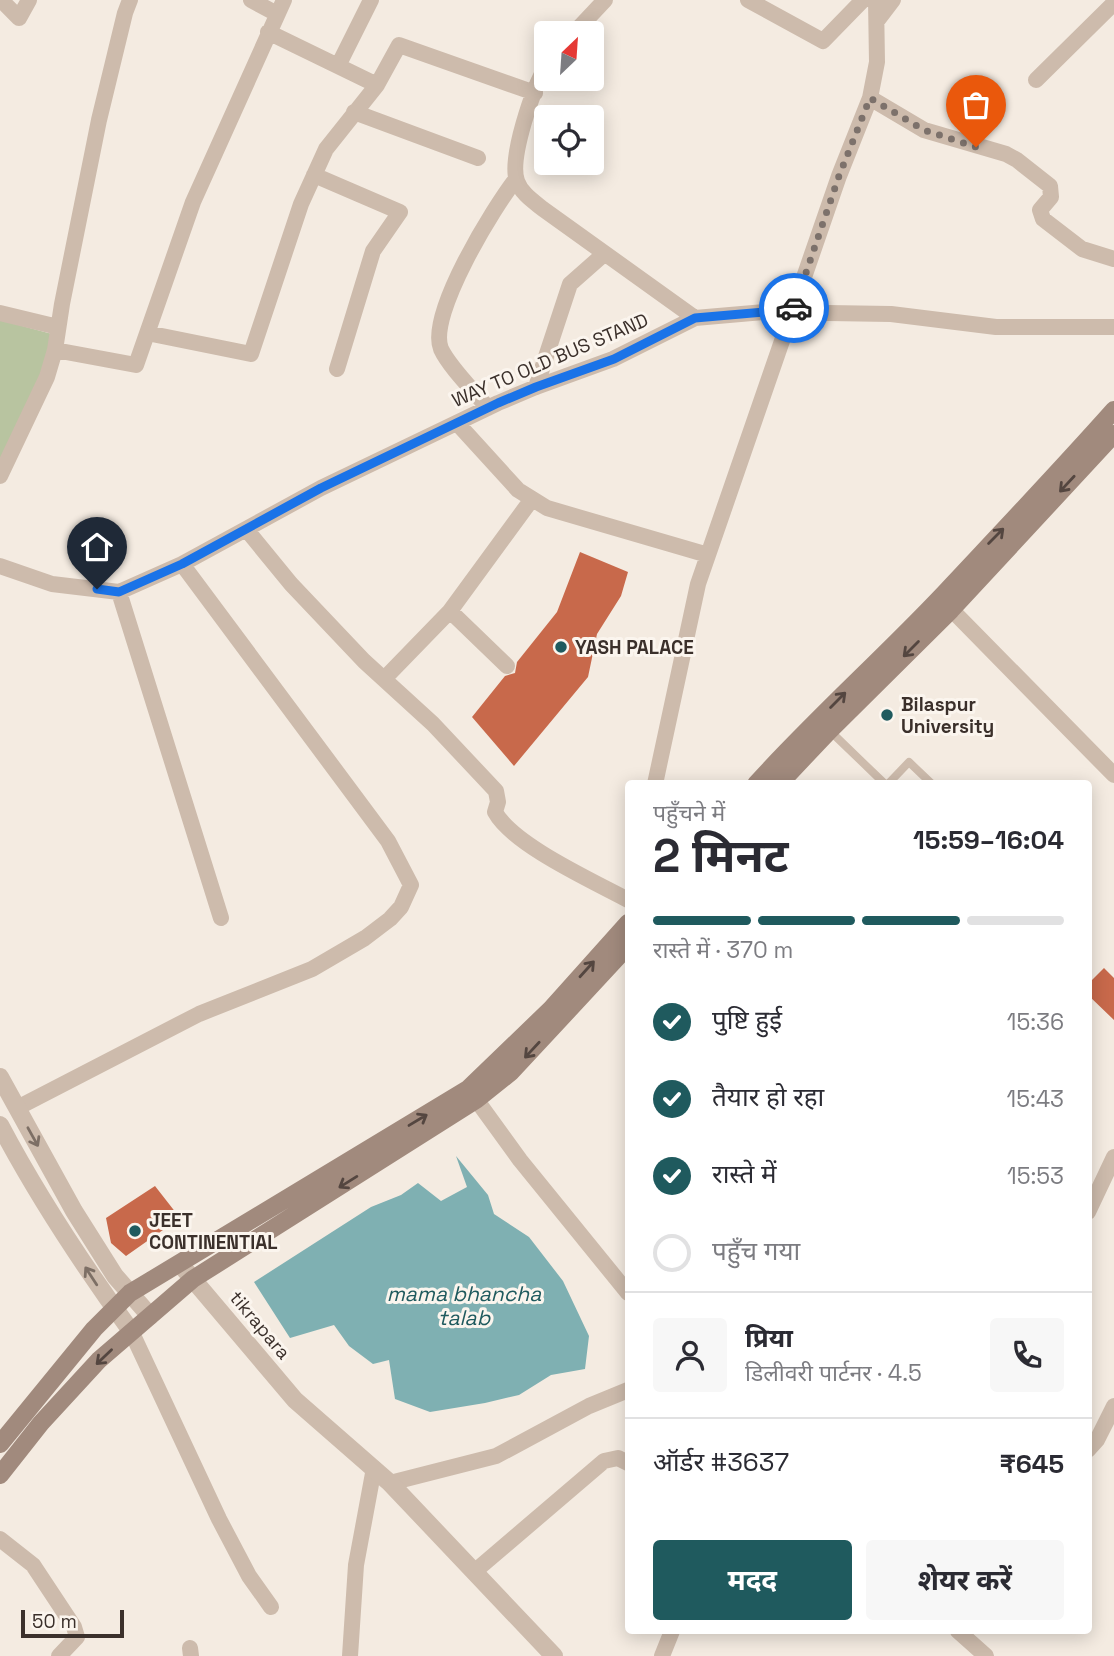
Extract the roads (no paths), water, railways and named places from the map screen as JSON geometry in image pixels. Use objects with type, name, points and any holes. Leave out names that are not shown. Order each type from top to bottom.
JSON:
[{"type":"main road","points":[[945,604],[995,536],[1026,508],[1114,410]]},
{"type":"main road","points":[[782,780],[824,724],[1114,434]]},
{"type":"main road","points":[[761,780],[801,735],[824,724]]},
{"type":"main road","points":[[0,1475],[41,1423],[99,1360],[193,1279],[472,1095],[625,926]]},
{"type":"main road","points":[[3,1433],[94,1329],[130,1293],[511,1072],[625,949]]},
{"type":"street","points":[[1,0],[19,18],[30,0]]},
{"type":"street","points":[[0,475],[47,377],[55,350],[99,120],[130,0]]},
{"type":"street","points":[[55,350],[136,365],[193,202],[280,7],[251,0]]},
{"type":"street","points":[[338,66],[371,0]]},
{"type":"street","points":[[585,21],[605,0]]},
{"type":"street","points":[[748,0],[823,41],[863,0]]},
{"type":"street","points":[[656,780],[698,584],[839,176],[870,98],[877,62],[876,0]]},
{"type":"street","points":[[877,21],[893,0]]},
{"type":"street","points":[[1035,80],[1114,3]]},
{"type":"street","points":[[268,32],[377,85]]},
{"type":"street","points":[[147,333],[251,354],[301,204],[326,149],[377,85],[398,45],[535,93],[518,141],[516,179],[521,188],[535,202],[604,254],[695,318]]},
{"type":"street","points":[[870,98],[924,130],[1006,154],[1017,160],[1050,186],[1051,197],[1040,210],[1043,219],[1082,249],[1114,259]]},
{"type":"street","points":[[354,112],[478,158]]},
{"type":"street","points":[[314,175],[400,212],[373,251],[337,369]]},
{"type":"street","points":[[488,408],[446,357],[441,348],[439,328],[453,287],[492,212],[516,179]]},
{"type":"street","points":[[536,387],[570,284],[604,254]]},
{"type":"street","name":"WAY TO OLD BUS STAND","points":[[119,592],[182,564],[321,488],[488,408],[536,387],[614,359],[695,318],[765,312],[891,314],[996,327],[1114,327]]},
{"type":"street","points":[[0,313],[58,327]]},
{"type":"street","points":[[457,423],[518,490],[547,508],[708,555]]},
{"type":"street","points":[[384,679],[450,611],[532,499]]},
{"type":"street","points":[[246,529],[291,584],[364,661],[433,724],[496,791],[498,802],[495,812],[502,824],[524,842],[625,898]]},
{"type":"street","points":[[17,1108],[199,1014],[312,968],[365,938],[390,919],[401,907],[411,886],[388,841],[182,564]]},
{"type":"street","points":[[0,566],[52,584],[119,592],[221,918]]},
{"type":"street","points":[[945,604],[1114,775]]},
{"type":"street","points":[[450,611],[507,666]]},
{"type":"street","points":[[0,1077],[74,1212],[115,1276],[150,1316]]},
{"type":"street","points":[[472,1095],[520,1160],[625,1289]]},
{"type":"street","points":[[0,1125],[54,1219],[131,1331],[219,1519],[248,1576],[271,1607]]},
{"type":"street","points":[[1092,1204],[1114,1157]]},
{"type":"street","name":"tikrapara","points":[[180,1264],[295,1400],[390,1483],[554,1656]]},
{"type":"street","points":[[390,1483],[496,1456],[589,1406],[625,1391]]},
{"type":"street","points":[[1092,1446],[1114,1406]]},
{"type":"street","points":[[474,1572],[604,1461],[618,1458],[625,1462]]},
{"type":"street","points":[[350,1656],[356,1565],[374,1468]]},
{"type":"street","points":[[0,1539],[33,1565],[75,1628],[77,1637],[60,1656]]},
{"type":"street","points":[[662,1656],[671,1634]]},
{"type":"street","points":[[961,1634],[980,1655]]},
{"type":"lane","points":[[824,724],[882,780]]},
{"type":"lane","points":[[890,780],[909,761],[928,780]]},
{"type":"water","name":"mama bhancha talab","points":[[456,1156],[488,1195],[494,1214],[529,1237],[563,1281],[589,1336],[585,1369],[551,1375],[519,1395],[430,1412],[395,1399],[389,1360],[373,1364],[349,1346],[334,1325],[290,1338],[254,1282],[371,1207],[401,1195],[418,1183],[441,1201],[467,1187]]},
{"type":"place","name":"YASH PALACE","points":[[561,647]]},
{"type":"place","name":"Bilaspur University","points":[[887,715]]},
{"type":"place","name":"JEET CONTINENTIAL","points":[[135,1231]]}]
